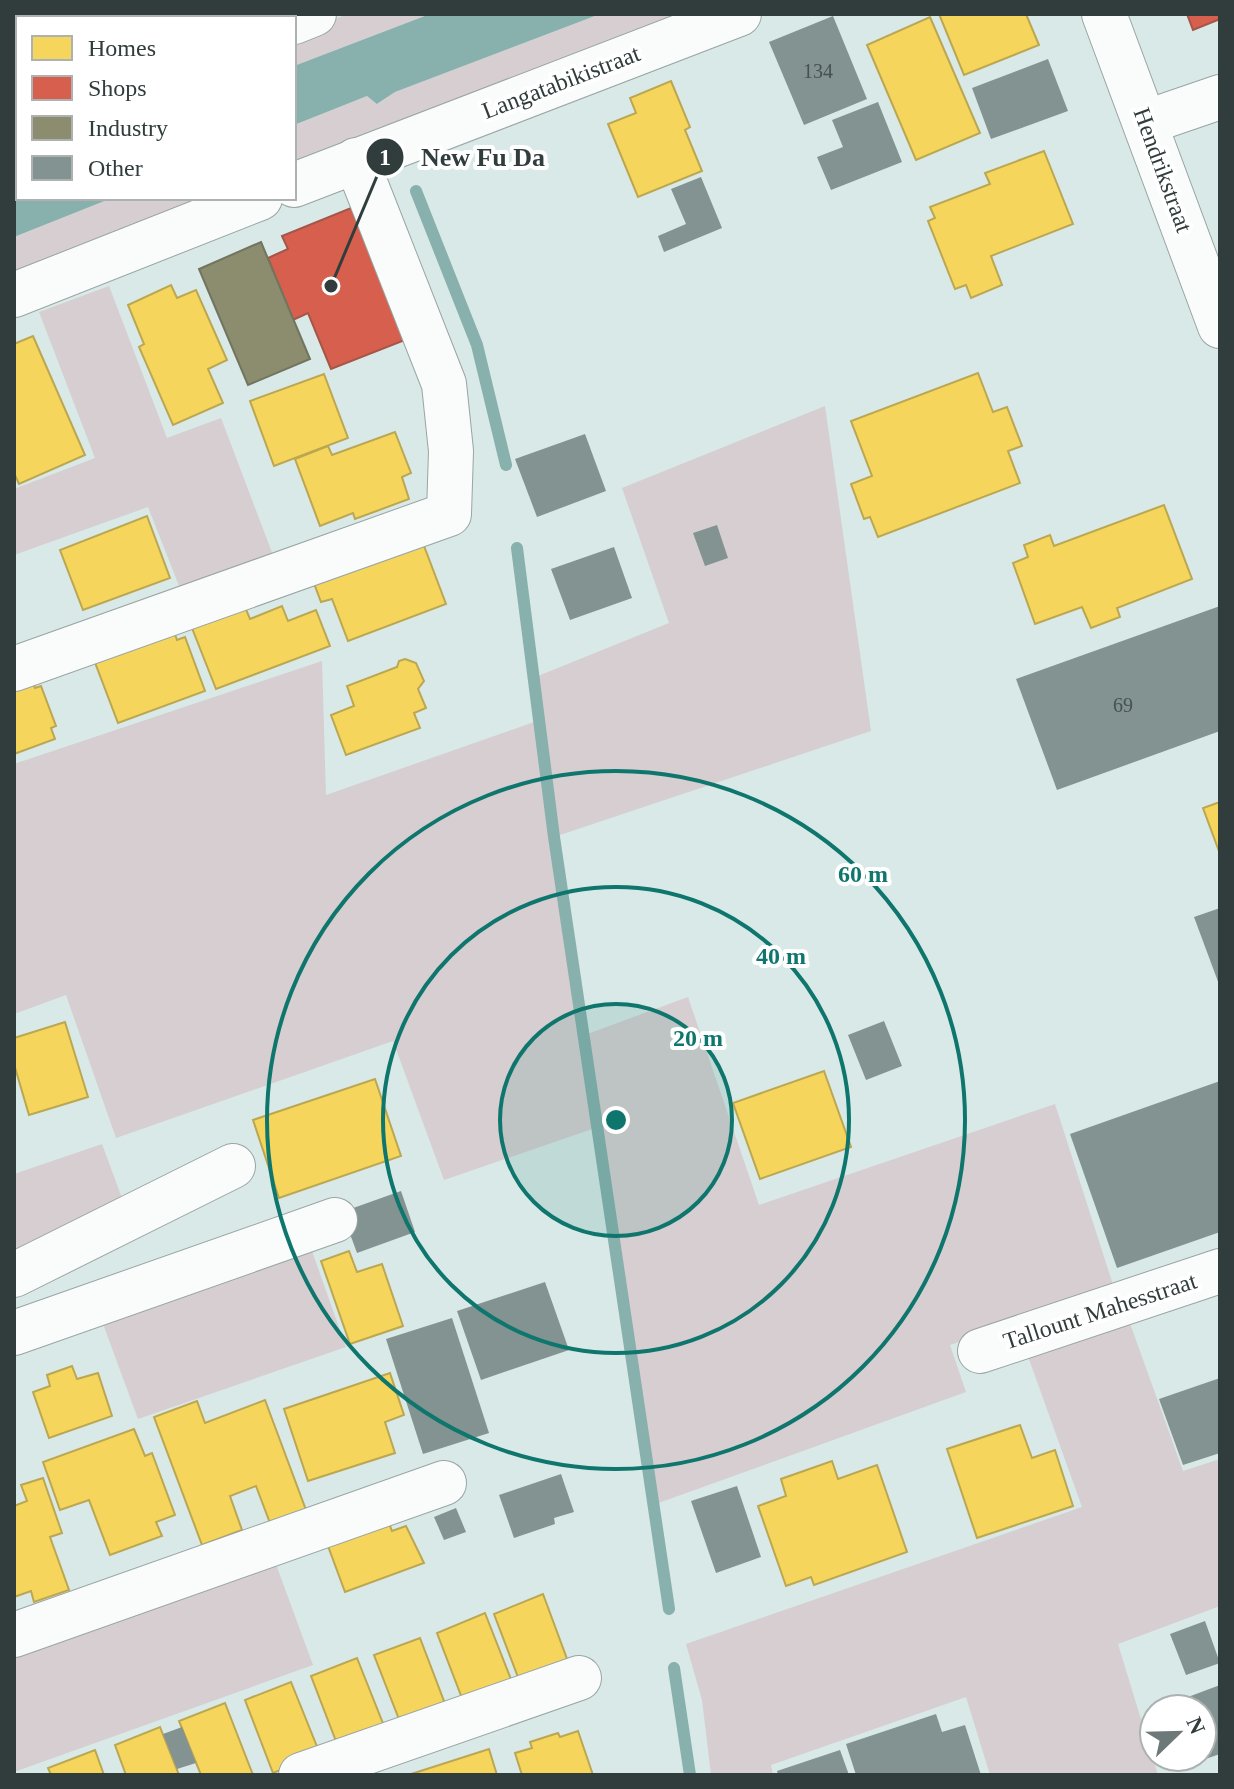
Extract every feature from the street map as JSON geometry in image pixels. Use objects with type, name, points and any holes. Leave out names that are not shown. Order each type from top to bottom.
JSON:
[{"type":"street","name":"Langatabikistraat","points":[[296,184],[739,14]]},
{"type":"street","name":"Hendrikstraat","points":[[1104,14],[1147,122],[1220,326]]},
{"type":"street","points":[[1147,122],[1220,97]]},
{"type":"street","points":[[14,669],[449,514],[451,451],[444,384],[356,160]]},
{"type":"street","points":[[14,295],[255,200]]},
{"type":"street","points":[[14,1275],[233,1166]]},
{"type":"street","points":[[14,1333],[335,1220]]},
{"type":"street","name":"Tallount Mahesstraat","points":[[980,1351],[1220,1271]]},
{"type":"street","points":[[14,1635],[444,1483]]},
{"type":"street","points":[[301,1775],[579,1678]]},
{"type":"shaded area","points":[[348,14],[430,14],[296,65],[296,33]]},
{"type":"shaded area","points":[[600,14],[683,14],[296,164],[296,124],[367,96],[378,104],[395,92]]},
{"type":"shaded area","points":[[107,200],[207,200],[14,276],[14,237]]},
{"type":"shaded area","points":[[109,286],[167,438],[221,418],[276,563],[183,596],[148,507],[14,555],[14,489],[95,458],[39,312]]},
{"type":"shaded area","points":[[825,406],[871,731],[554,837],[582,1036],[688,997],[759,1205],[1055,1104],[1115,1291],[950,1345],[966,1392],[653,1505],[595,1128],[444,1180],[393,1041],[116,1138],[66,995],[14,1014],[14,764],[322,661],[326,795],[537,721],[533,678],[669,623],[622,488]]},
{"type":"shaded area","points":[[102,1144],[126,1209],[14,1252],[14,1174]]},
{"type":"shaded area","points":[[308,1240],[346,1347],[138,1419],[99,1313]]},
{"type":"shaded area","points":[[1127,1315],[1183,1471],[1220,1459],[1220,1606],[1118,1644],[1138,1710],[1138,1773],[1158,1775],[990,1775],[966,1697],[771,1765],[773,1775],[711,1775],[702,1700],[686,1644],[1082,1507],[1025,1348]]},
{"type":"shaded area","points":[[274,1559],[313,1665],[14,1772],[14,1649]]},
{"type":"water","points":[[430,14],[600,14],[395,92],[377,104],[367,96],[296,124],[296,65]]},
{"type":"water","points":[[14,174],[16,200],[107,200],[14,237]]},
{"type":"building: Homes","points":[[62,14],[113,14],[108,16]]},
{"type":"building: Homes","points":[[939,14],[1026,14],[1039,45],[964,75]]},
{"type":"building: Homes","points":[[930,17],[980,133],[916,160],[867,45]]},
{"type":"building: Homes","points":[[671,81],[690,127],[685,130],[702,171],[638,197],[608,124],[636,113],[630,98]]},
{"type":"building: Homes","points":[[1044,151],[1073,224],[991,256],[1002,285],[971,298],[966,285],[955,289],[928,221],[935,218],[930,207],[990,184],[985,173]]},
{"type":"building: Homes","points":[[171,285],[177,298],[196,290],[227,360],[208,369],[223,403],[173,425],[139,347],[144,344],[128,305]]},
{"type":"building: Homes","points":[[33,336],[85,455],[19,484],[14,473],[14,344]]},
{"type":"building: Homes","points":[[978,373],[993,412],[1007,407],[1022,446],[1008,451],[1020,483],[878,537],[870,517],[864,519],[851,484],[872,476],[851,421]]},
{"type":"building: Homes","points":[[324,374],[348,438],[274,466],[250,401]]},
{"type":"building: Homes","points":[[395,432],[411,473],[402,477],[409,499],[355,519],[353,513],[320,526],[295,459],[328,446],[332,455]]},
{"type":"building: Homes","points":[[1164,505],[1192,579],[1117,608],[1120,617],[1091,628],[1082,607],[1035,624],[1013,563],[1028,557],[1024,545],[1050,535],[1054,546]]},
{"type":"building: Homes","points":[[147,516],[170,578],[83,610],[60,550]]},
{"type":"building: Homes","points":[[421,538],[446,604],[348,641],[332,599],[321,602],[312,578]]},
{"type":"building: Homes","points":[[282,606],[288,621],[316,610],[330,646],[216,689],[190,623],[245,607],[250,619]]},
{"type":"building: Homes","points":[[171,623],[177,640],[185,637],[205,691],[118,723],[91,652]]},
{"type":"building: Homes","points":[[405,659],[416,663],[424,681],[418,689],[426,708],[414,713],[420,728],[346,755],[331,715],[354,706],[347,686],[397,667],[399,661]]},
{"type":"building: Homes","points":[[33,681],[35,688],[41,686],[56,726],[51,728],[55,739],[14,754],[14,688]]},
{"type":"building: Homes","points":[[1220,802],[1220,854],[1203,808]]},
{"type":"building: Homes","points":[[65,1022],[88,1097],[29,1115],[14,1064],[14,1038]]},
{"type":"building: Homes","points":[[824,1071],[851,1147],[760,1179],[733,1103]]},
{"type":"building: Homes","points":[[375,1079],[401,1156],[279,1198],[253,1120]]},
{"type":"building: Homes","points":[[349,1251],[357,1272],[382,1264],[403,1326],[350,1344],[321,1261]]},
{"type":"building: Homes","points":[[72,1366],[77,1379],[98,1373],[112,1416],[49,1438],[33,1392],[50,1386],[47,1375]]},
{"type":"building: Homes","points":[[390,1373],[404,1415],[385,1422],[395,1453],[308,1481],[284,1409]]},
{"type":"building: Homes","points":[[265,1400],[306,1510],[270,1523],[256,1486],[230,1496],[242,1530],[202,1545],[154,1417],[197,1401],[205,1423]]},
{"type":"building: Homes","points":[[1020,1425],[1032,1458],[1055,1450],[1073,1506],[977,1538],[947,1449]]},
{"type":"building: Homes","points":[[134,1429],[145,1456],[152,1453],[175,1515],[156,1522],[162,1536],[110,1555],[89,1500],[60,1510],[43,1462]]},
{"type":"building: Homes","points":[[832,1461],[838,1479],[877,1465],[907,1552],[814,1585],[811,1577],[786,1586],[758,1506],[786,1496],[781,1479]]},
{"type":"building: Homes","points":[[43,1478],[62,1533],[50,1537],[69,1590],[34,1602],[31,1591],[14,1597],[14,1506],[27,1501],[21,1485]]},
{"type":"building: Homes","points":[[389,1523],[392,1531],[406,1526],[424,1563],[345,1592],[328,1546]]},
{"type":"building: Homes","points":[[543,1594],[570,1667],[521,1685],[494,1614]]},
{"type":"building: Homes","points":[[485,1613],[514,1687],[465,1706],[437,1633]]},
{"type":"building: Homes","points":[[420,1638],[447,1709],[402,1727],[374,1655]]},
{"type":"building: Homes","points":[[357,1658],[386,1731],[339,1749],[311,1676]]},
{"type":"building: Homes","points":[[291,1682],[320,1754],[273,1773],[245,1700]]},
{"type":"building: Homes","points":[[225,1703],[253,1775],[201,1775],[179,1721]]},
{"type":"building: Homes","points":[[160,1727],[179,1775],[126,1775],[115,1745]]},
{"type":"building: Homes","points":[[578,1731],[593,1775],[522,1775],[515,1753],[532,1748],[530,1742],[558,1733],[560,1737]]},
{"type":"building: Homes","points":[[489,1749],[497,1775],[408,1775]]},
{"type":"building: Homes","points":[[95,1750],[104,1775],[51,1775],[48,1768]]},
{"type":"building: Shops","points":[[1187,14],[1220,14],[1220,19],[1193,30]]},
{"type":"building: Shops","points":[[351,208],[405,340],[331,369],[308,313],[293,320],[268,258],[288,249],[282,236]]},
{"type":"building: Industry","points":[[261,242],[310,359],[248,385],[199,269]]},
{"type":"building: Other","points":[[833,16],[867,99],[804,125],[769,42]]},
{"type":"building: Other","points":[[1048,59],[1068,111],[991,139],[972,88]]},
{"type":"building: Other","points":[[878,102],[902,162],[831,190],[817,157],[843,147],[832,120]]},
{"type":"building: Other","points":[[701,177],[722,228],[664,252],[658,236],[686,224],[671,189]]},
{"type":"building: Other","points":[[585,434],[606,491],[537,517],[515,459]]},
{"type":"building: Other","points":[[717,525],[728,558],[705,566],[693,533]]},
{"type":"building: Other","points":[[614,547],[632,598],[570,620],[551,569]]},
{"type":"building: Other","points":[[1220,606],[1220,731],[1057,790],[1016,679]]},
{"type":"building: Other","points":[[1220,908],[1220,987],[1194,917]]},
{"type":"building: Other","points":[[884,1021],[902,1066],[866,1080],[848,1035]]},
{"type":"building: Other","points":[[1220,1081],[1220,1232],[1117,1268],[1070,1134]]},
{"type":"building: Other","points":[[401,1191],[415,1232],[357,1253],[342,1212]]},
{"type":"building: Other","points":[[545,1282],[569,1350],[481,1380],[457,1311]]},
{"type":"building: Other","points":[[452,1318],[489,1433],[423,1454],[386,1339]]},
{"type":"building: Other","points":[[1220,1378],[1220,1453],[1183,1465],[1159,1399]]},
{"type":"building: Other","points":[[561,1474],[574,1512],[554,1518],[555,1524],[514,1538],[499,1495]]},
{"type":"building: Other","points":[[737,1486],[761,1557],[716,1573],[691,1501]]},
{"type":"building: Other","points":[[456,1508],[466,1532],[444,1540],[434,1517]]},
{"type":"building: Other","points":[[1205,1621],[1220,1663],[1186,1675],[1170,1634]]},
{"type":"building: Other","points":[[1220,1685],[1218,1755],[1218,1693],[1199,1693]]},
{"type":"building: Other","points":[[936,1714],[942,1732],[965,1725],[981,1775],[856,1775],[846,1744]]},
{"type":"building: Other","points":[[182,1727],[196,1763],[177,1769],[163,1734]]},
{"type":"building: Other","points":[[840,1750],[849,1775],[778,1775],[777,1771]]},
{"type":"waterway","points":[[416,191],[477,345],[506,465]]},
{"type":"waterway","points":[[517,548],[554,837],[669,1609]]},
{"type":"waterway","points":[[674,1668],[690,1775]]},
{"type":"place","name":"New Fu Da","points":[[331,286]]}]
